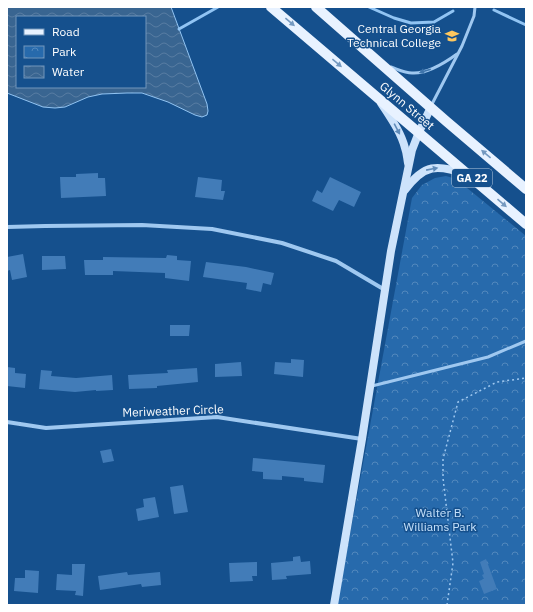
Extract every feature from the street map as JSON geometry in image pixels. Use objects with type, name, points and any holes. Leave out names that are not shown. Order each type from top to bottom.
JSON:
[{"type":"main road","name":"Glynn Street","points":[[271,7],[526,224]]},
{"type":"main road","name":"Glynn Street","points":[[316,7],[526,189]]},
{"type":"main road","points":[[376,96],[399,132],[405,147],[409,167]]},
{"type":"main road","points":[[334,605],[362,439],[391,251],[412,150],[431,107]]},
{"type":"main road","points":[[404,192],[412,180],[420,173],[429,169],[451,169],[469,175]]},
{"type":"street","points":[[7,227],[142,225],[212,229],[282,243],[336,261],[385,290]]},
{"type":"street","name":"Meriweather Circle","points":[[7,422],[46,428],[217,417],[362,439]]},
{"type":"lane","points":[[431,107],[459,53],[474,16],[475,7]]},
{"type":"lane","points":[[382,65],[412,73],[422,72],[444,63],[459,53]]},
{"type":"lane","points":[[370,387],[488,357],[526,341]]},
{"type":"path","points":[[447,605],[453,563],[443,478],[443,459],[458,402],[497,382],[526,378]]},
{"type":"green space","name":"Walter B. Williams Park","points":[[446,176],[456,179],[526,236],[526,605],[337,605],[412,198],[422,185],[435,178]]},
{"type":"water","points":[[7,7],[171,7],[207,104],[208,111],[207,115],[202,117],[168,102],[142,93],[102,94],[88,97],[65,107],[43,107],[7,93]]},
{"type":"building","points":[[98,173],[98,178],[105,178],[106,196],[61,198],[60,177],[76,177],[76,174]]},
{"type":"building","points":[[198,177],[222,180],[221,191],[225,191],[223,200],[195,197]]},
{"type":"building","points":[[330,177],[361,192],[354,207],[339,200],[333,211],[312,201],[317,190],[322,193]]},
{"type":"building","points":[[23,254],[27,277],[12,280],[10,270],[7,271],[7,257]]},
{"type":"building","points":[[167,255],[177,256],[177,260],[191,261],[189,281],[165,278],[165,273],[113,271],[113,275],[85,275],[84,260],[103,260],[103,257],[166,258]]},
{"type":"building","points":[[42,256],[65,256],[66,269],[42,270]]},
{"type":"building","points":[[206,262],[246,267],[274,273],[271,285],[263,283],[261,292],[246,289],[247,283],[203,277]]},
{"type":"building","points":[[170,325],[190,325],[189,336],[170,336]]},
{"type":"building","points":[[291,359],[304,360],[303,377],[274,374],[275,362],[291,363]]},
{"type":"building","points":[[241,362],[242,376],[215,377],[215,364]]},
{"type":"building","points":[[7,367],[15,368],[15,373],[26,374],[25,388],[7,386]]},
{"type":"building","points":[[197,368],[198,382],[157,386],[157,388],[129,389],[128,375],[168,373],[167,370]]},
{"type":"building","points":[[41,370],[52,371],[51,376],[76,378],[112,375],[113,390],[75,392],[39,389]]},
{"type":"building","points":[[111,449],[114,461],[103,463],[100,451]]},
{"type":"building","points":[[253,458],[325,465],[323,483],[304,481],[304,478],[282,476],[282,480],[263,479],[263,472],[252,471]]},
{"type":"building","points":[[183,485],[188,512],[174,514],[170,487]]},
{"type":"building","points":[[155,497],[159,517],[138,521],[136,509],[144,507],[143,499]]},
{"type":"building","points":[[300,556],[301,562],[310,561],[311,574],[286,576],[287,579],[272,580],[271,563],[293,561],[293,557]]},
{"type":"building","points":[[486,559],[497,589],[484,594],[479,581],[484,579],[480,562]]},
{"type":"building","points":[[257,562],[257,576],[252,576],[253,581],[230,582],[229,563]]},
{"type":"building","points":[[72,564],[85,564],[83,596],[75,595],[76,591],[56,590],[57,574],[72,575]]},
{"type":"building","points":[[25,570],[39,571],[38,593],[14,591],[15,578],[25,578]]},
{"type":"building","points":[[127,572],[128,575],[160,572],[161,585],[142,587],[141,584],[100,590],[98,576]]},
{"type":"waterway","points":[[179,29],[218,7]]},
{"type":"waterway","points":[[369,7],[394,18],[411,23],[434,22],[453,11]]},
{"type":"waterway","points":[[494,10],[526,25]]},
{"type":"place","name":"Central Georgia Technical College","points":[[452,36]]}]
